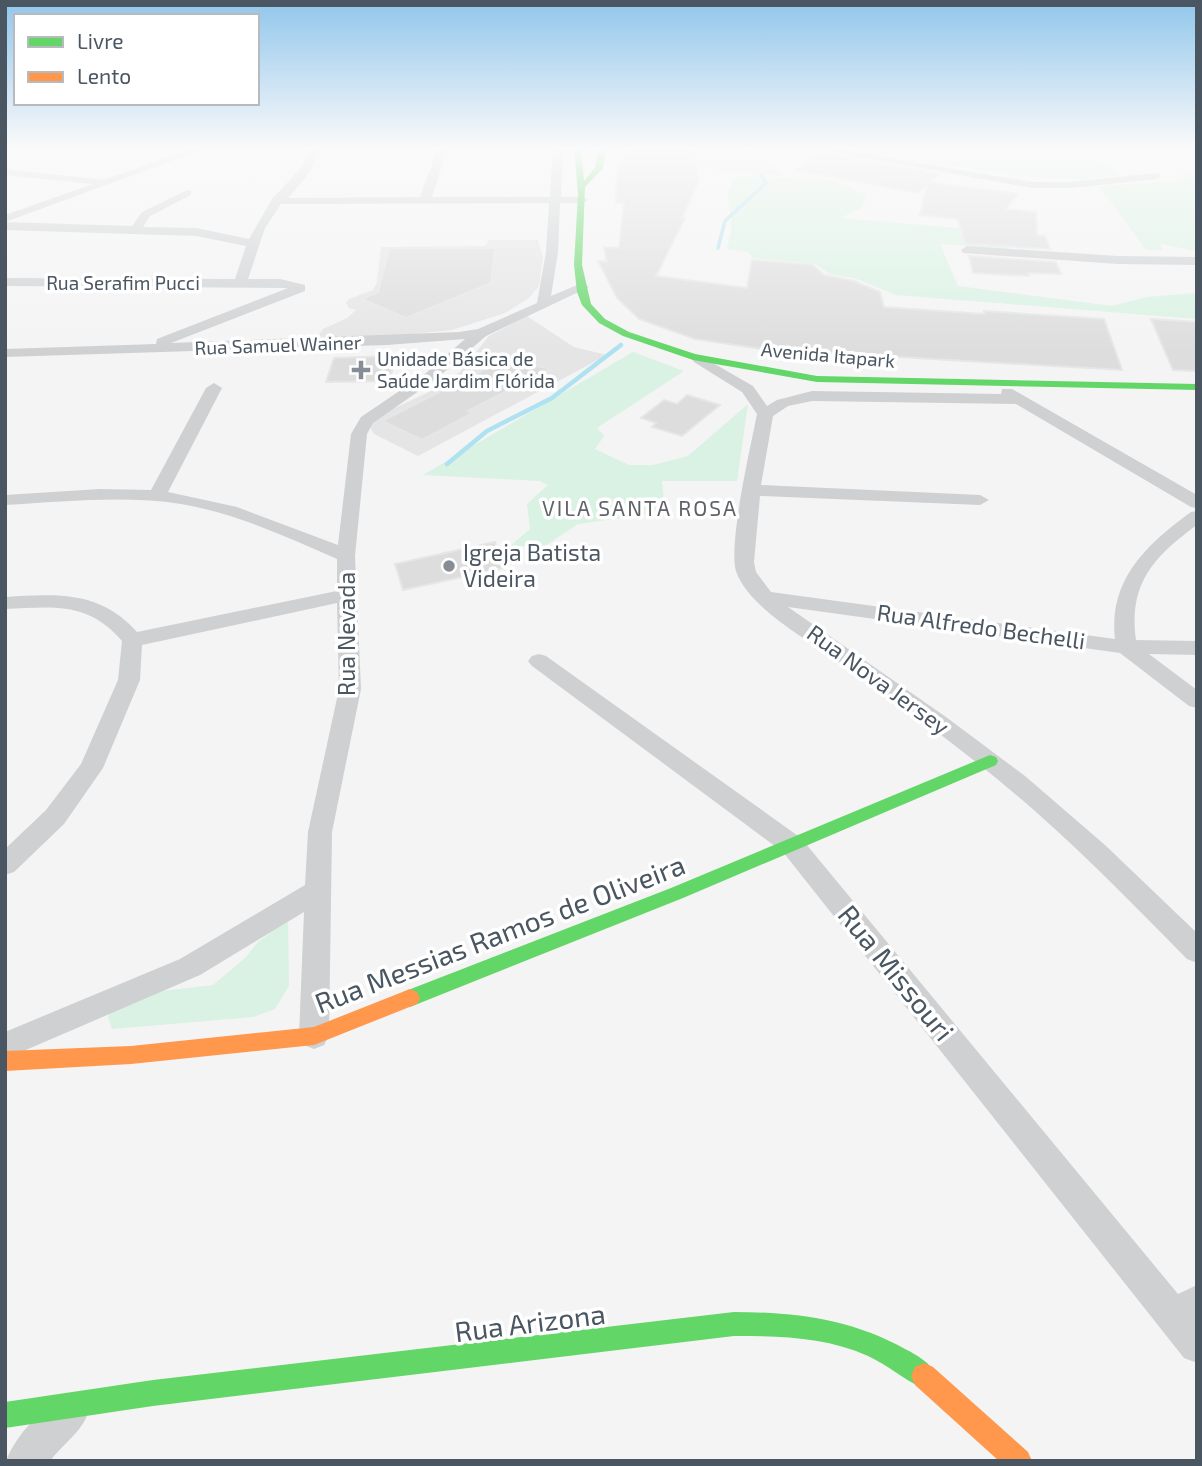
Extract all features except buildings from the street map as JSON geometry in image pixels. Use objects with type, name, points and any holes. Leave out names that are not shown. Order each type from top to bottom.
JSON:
[{"type":"main road","name":"Avenida Itapark","points":[[581,215],[578,270],[587,304],[606,322],[671,351],[699,359],[770,374],[817,379],[1197,387]]},
{"type":"main road","name":"Rua Messias Ramos de Oliveira","points":[[5,1061],[131,1055],[314,1036],[495,966],[990,761]]},
{"type":"main road","name":"Rua Arizona","points":[[5,1415],[709,1326],[788,1324],[845,1333],[893,1353],[946,1394],[1019,1461]]},
{"type":"street","points":[[135,230],[145,215]]},
{"type":"street","points":[[240,282],[266,215]]},
{"type":"street","points":[[543,305],[552,252],[554,215]]},
{"type":"street","points":[[5,226],[196,232],[254,244]]},
{"type":"street","points":[[967,250],[1086,258],[1197,261]]},
{"type":"street","name":"Rua Serafim Pucci","points":[[5,282],[240,282],[291,284],[300,288],[144,349]]},
{"type":"street","name":"Rua Samuel Wainer","points":[[5,353],[387,341],[481,333],[582,287]]},
{"type":"street","points":[[346,556],[362,427],[381,409],[449,361],[481,333]]},
{"type":"street","points":[[699,359],[748,389],[768,406],[812,396],[1020,399]]},
{"type":"street","points":[[992,384],[1197,503]]},
{"type":"street","points":[[157,496],[214,388]]},
{"type":"street","name":"Rua Nova Jersey","points":[[768,406],[744,546],[744,569],[766,598],[990,761],[1060,820],[1197,951]]},
{"type":"street","points":[[754,489],[980,500]]},
{"type":"street","name":"Rua Nevada","points":[[5,500],[157,496],[232,510],[267,521],[346,556],[350,689],[320,832],[316,892],[314,1036]]},
{"type":"street","points":[[1197,516],[1157,548],[1134,576],[1122,612],[1126,647],[1197,701]]},
{"type":"street","points":[[132,640],[346,595]]},
{"type":"street","name":"Rua Alfredo Bechelli","points":[[766,598],[1126,647],[1197,648]]},
{"type":"street","points":[[5,603],[69,601],[87,604],[116,620],[132,640],[129,680],[91,768],[55,817],[5,865]]},
{"type":"street","name":"Rua Missouri","points":[[539,661],[792,845],[1186,1308],[1197,1345]]},
{"type":"street","points":[[5,1046],[190,967],[316,892]]},
{"type":"street","points":[[25,1461],[53,1427],[88,1403]]},
{"type":"shaded area","points":[[489,240],[538,240],[543,257],[539,286],[529,298],[505,313],[452,330],[394,336],[317,337],[323,329],[347,318],[356,310],[349,308],[346,303],[349,299],[373,290],[377,282],[381,247],[485,246]]},
{"type":"shaded area","points":[[527,316],[574,347],[607,355],[418,456],[374,434],[370,427],[380,415],[431,391],[460,372],[489,336]]},
{"type":"green space","points":[[730,215],[845,215],[840,218],[1004,232],[1009,249],[940,244],[958,286],[1112,306],[1147,297],[1194,293],[1197,319],[896,295],[857,279],[829,274],[816,264],[752,258],[748,252],[727,249],[732,228]]},
{"type":"green space","points":[[1121,215],[1197,215],[1197,251],[1160,244],[1163,250],[1146,250]]},
{"type":"green space","points":[[633,352],[684,371],[597,428],[604,436],[595,449],[629,465],[653,465],[688,456],[748,404],[737,481],[662,481],[665,512],[578,524],[545,546],[510,546],[530,529],[527,504],[548,485],[540,481],[423,475]]},
{"type":"green space","points":[[288,920],[289,986],[275,1009],[253,1017],[112,1029],[108,1017],[113,1004],[145,993],[213,985],[245,958],[258,942]]},
{"type":"waterway","points":[[718,248],[725,221],[731,215]]},
{"type":"waterway","points":[[447,464],[487,431],[552,398],[621,345]]},
{"type":"traffic: fast","points":[[581,215],[578,265],[587,305],[602,321],[626,334],[693,357],[817,379],[1197,387]]},
{"type":"traffic: fast","points":[[410,998],[677,893],[990,761]]},
{"type":"traffic: fast","points":[[5,1415],[153,1393],[734,1324],[786,1325],[834,1332],[879,1348],[924,1376]]},
{"type":"traffic: slow","points":[[5,1061],[131,1055],[314,1036],[410,998]]},
{"type":"traffic: slow","points":[[924,1376],[1019,1461]]},
{"type":"place","name":"Unidade Básica de Saúde Jardim Flórida","points":[[361,370]]},
{"type":"place","name":"Igreja Batista Videira","points":[[449,566]]},
{"type":"district","name":"VILA SANTA ROSA","points":[[640,509]]}]
